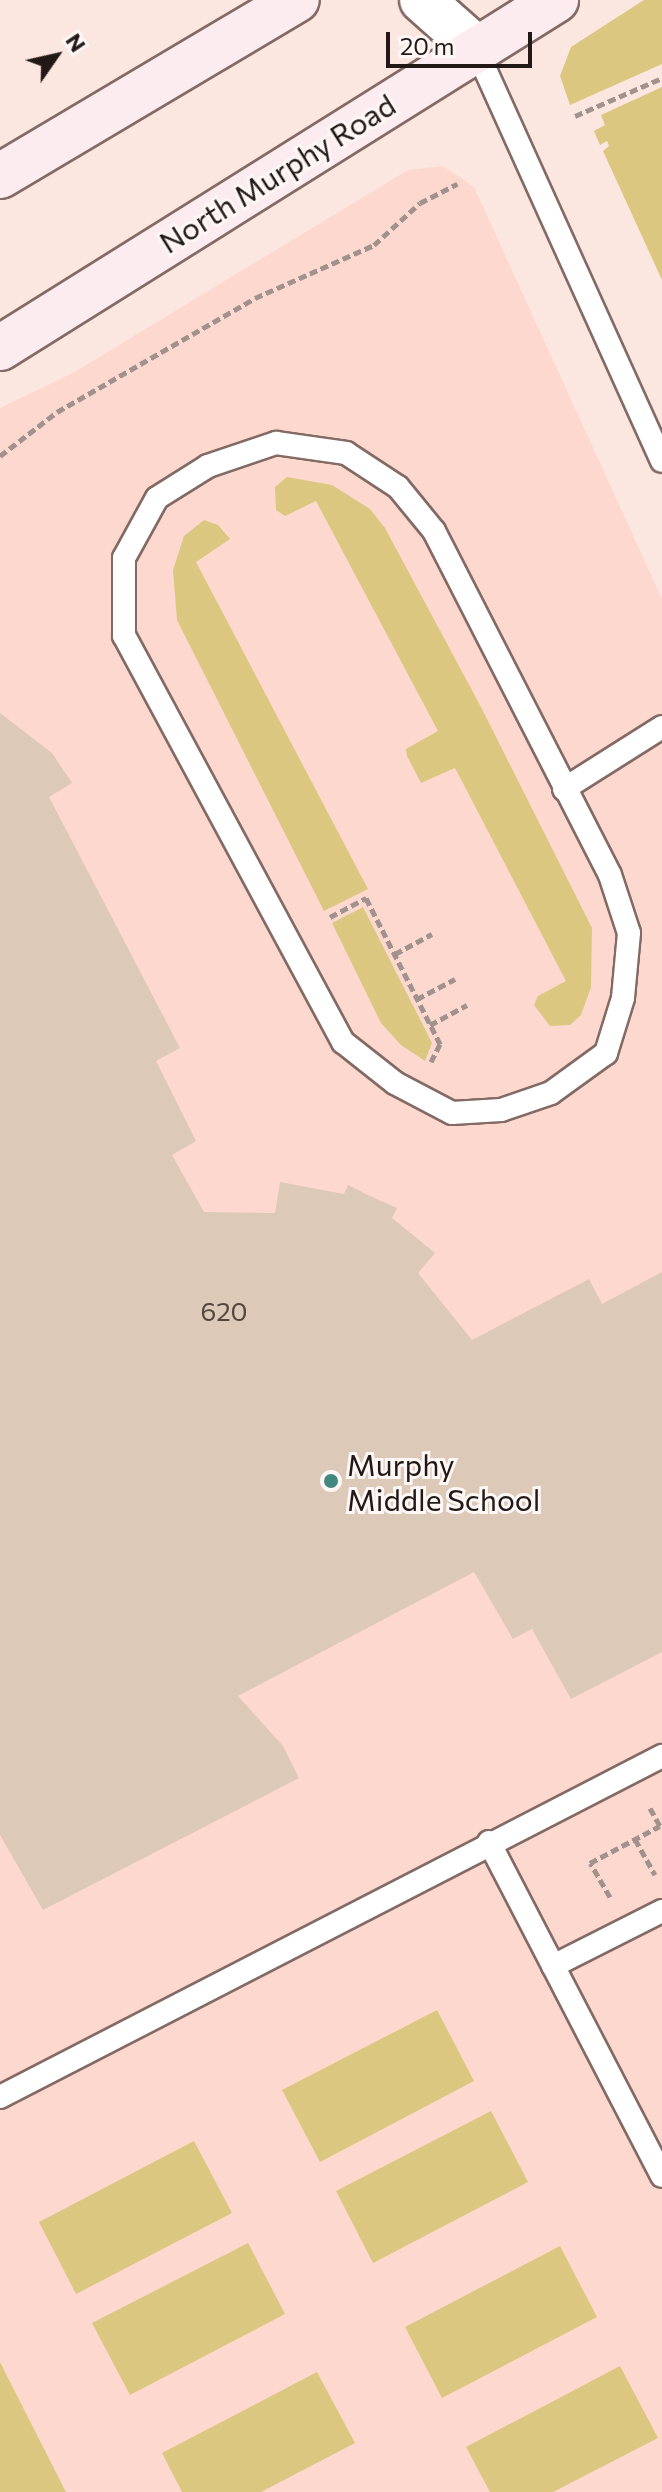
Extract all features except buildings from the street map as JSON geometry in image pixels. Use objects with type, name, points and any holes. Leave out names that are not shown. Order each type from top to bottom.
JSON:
[{"type":"main road","points":[[0,176],[297,0]]},
{"type":"main road","name":"North Murphy Road","points":[[0,348],[475,47],[556,0]]},
{"type":"street","points":[[422,0],[475,47]]},
{"type":"street","points":[[469,0],[475,47]]},
{"type":"lane","points":[[475,47],[662,461]]},
{"type":"lane","points":[[276,443],[346,453],[398,487],[434,531],[564,789],[610,875],[629,933],[623,998],[606,1053],[551,1093],[501,1110],[452,1113],[395,1083],[343,1042],[124,636],[124,558],[157,498],[208,466],[276,443]]},
{"type":"lane","points":[[564,789],[662,727]]},
{"type":"lane","points":[[0,2097],[489,1842],[662,1756]]},
{"type":"lane","points":[[489,1842],[662,2176]]},
{"type":"lane","points":[[553,1966],[662,1911]]},
{"type":"path","points":[[575,116],[662,78]]},
{"type":"path","points":[[0,456],[57,412],[255,298],[374,245],[420,203],[457,184]]},
{"type":"path","points":[[330,917],[366,898],[440,1044],[430,1064]]},
{"type":"path","points":[[395,954],[432,934]]},
{"type":"path","points":[[417,999],[455,979]]},
{"type":"path","points":[[430,1025],[467,1005]]},
{"type":"path","points":[[612,1902],[590,1863],[661,1828],[650,1808]]},
{"type":"path","points":[[635,1839],[657,1880]]},
{"type":"shaded area","points":[[644,0],[662,0],[662,64],[570,105],[560,76],[571,47]]},
{"type":"shaded area","points":[[662,87],[662,280],[603,151],[609,146],[607,141],[600,145],[594,131],[605,125],[601,115]]},
{"type":"shaded area","name":"Murphy Middle School","points":[[443,166],[474,187],[662,599],[662,2492],[66,2492],[0,2362],[0,408],[73,373],[408,170]]},
{"type":"shaded area","points":[[287,477],[332,485],[370,509],[385,528],[482,709],[592,928],[591,987],[581,1015],[570,1025],[550,1026],[534,1005],[538,996],[566,981],[455,768],[421,783],[407,756],[406,749],[438,731],[316,501],[285,516],[276,510],[275,487]]},
{"type":"shaded area","points":[[204,520],[218,525],[230,539],[196,562],[368,889],[324,911],[177,620],[173,570],[184,536]]},
{"type":"shaded area","points":[[363,907],[432,1043],[425,1061],[401,1045],[381,1023],[332,923]]},
{"type":"shaded area","points":[[437,2010],[474,2081],[320,2162],[282,2090]]},
{"type":"shaded area","points":[[491,2111],[528,2182],[373,2263],[336,2191]]},
{"type":"shaded area","points":[[194,2141],[232,2213],[76,2294],[39,2222]]},
{"type":"shaded area","points":[[248,2243],[285,2314],[130,2395],[92,2323]]},
{"type":"shaded area","points":[[560,2246],[597,2317],[442,2398],[405,2327]]},
{"type":"shaded area","points":[[0,2362],[66,2492],[0,2492]]},
{"type":"shaded area","points":[[620,2366],[658,2438],[553,2492],[490,2492],[466,2447]]},
{"type":"shaded area","points":[[317,2372],[355,2443],[261,2492],[182,2492],[162,2453]]},
{"type":"place","name":"Murphy Middle School","points":[[331,1481]]}]
